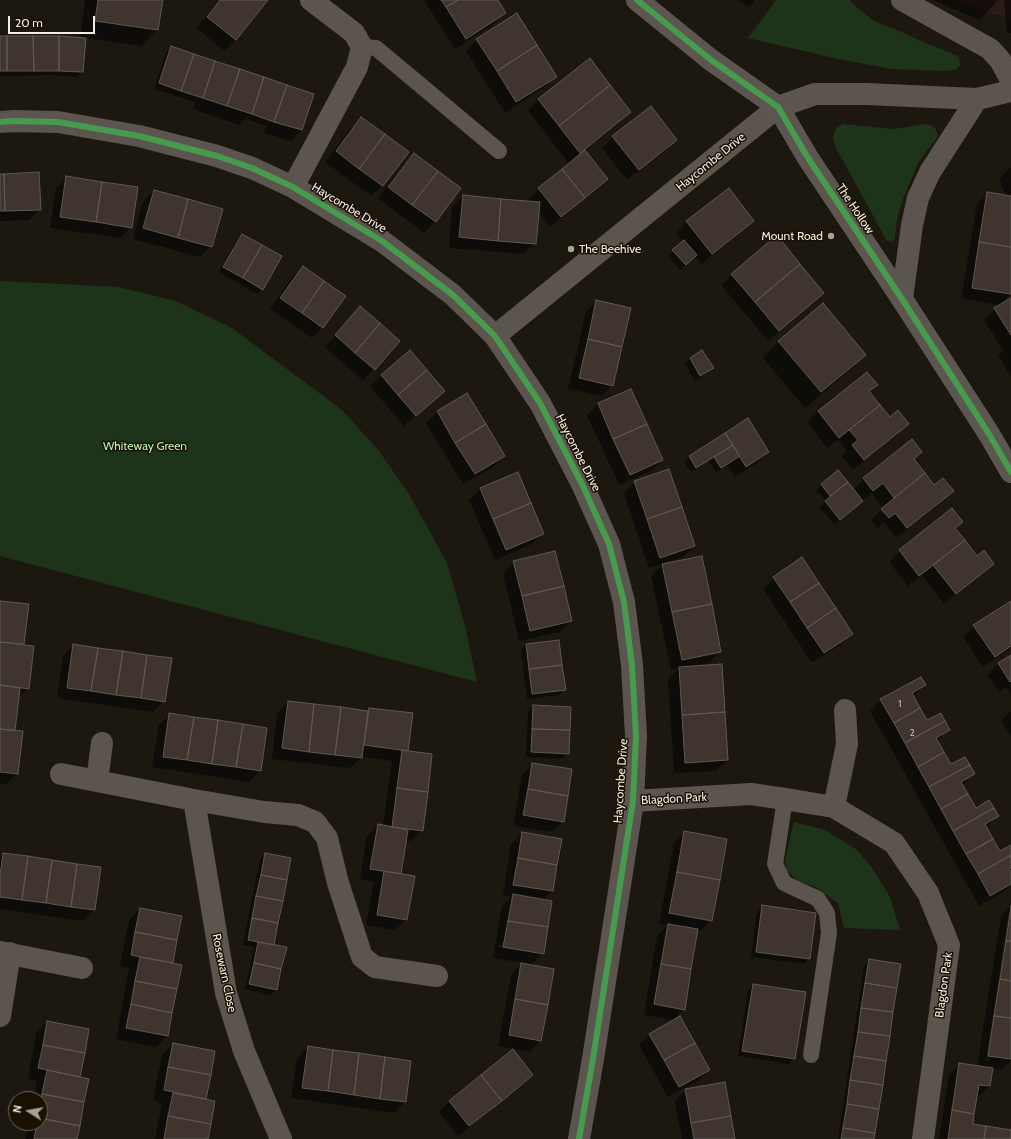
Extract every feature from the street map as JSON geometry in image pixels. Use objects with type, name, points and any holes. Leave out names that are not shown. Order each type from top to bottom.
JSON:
[{"type":"street","points":[[311,0],[354,33],[362,47]]},
{"type":"street","name":"The Hollow","points":[[636,0],[711,60],[778,107],[808,158],[902,299],[1011,472]]},
{"type":"street","points":[[902,0],[990,49],[1000,60],[1009,76],[1011,84]]},
{"type":"street","name":"Haycombe Drive","points":[[293,187],[357,67],[362,47]]},
{"type":"street","points":[[778,107],[814,94],[866,94],[977,98],[1011,91]]},
{"type":"street","points":[[902,299],[912,225],[918,198],[930,172],[977,98]]},
{"type":"street","name":"Haycombe Drive","points":[[495,336],[778,107]]},
{"type":"street","name":"Haycombe Drive","points":[[0,122],[58,122],[139,136],[217,156],[252,168],[293,187],[382,241],[453,295],[495,336],[540,403],[583,486],[609,544],[624,602],[632,665],[636,736],[633,801],[593,1059],[579,1139]]},
{"type":"street","points":[[834,807],[846,744],[845,710]]},
{"type":"street","points":[[97,781],[102,743]]},
{"type":"street","points":[[61,774],[194,800],[264,812],[298,815],[315,822],[327,838],[338,883],[362,957],[375,967],[437,976]]},
{"type":"street","name":"Blagdon Park","points":[[633,801],[751,794],[785,799],[834,807],[894,843],[928,892],[949,945],[923,1139]]},
{"type":"street","name":"Rosewarn Close","points":[[194,800],[226,993],[244,1051],[281,1139]]},
{"type":"street","points":[[0,1016],[5,952],[82,968]]},
{"type":"lane","points":[[362,47],[376,48],[499,151]]},
{"type":"lane","points":[[785,799],[775,864],[784,883],[818,899],[827,913],[828,934],[811,1055]]},
{"type":"shaded area","points":[[953,0],[1011,0],[1011,18],[993,14]]},
{"type":"green space","points":[[776,0],[850,0],[874,21],[959,57],[960,65],[956,70],[944,71],[892,69],[838,59],[748,38]]},
{"type":"green space","points":[[843,124],[893,129],[927,124],[935,128],[938,136],[918,163],[904,196],[897,220],[894,242],[887,241],[836,148],[833,138],[836,128]]},
{"type":"green space","name":"Whiteway Green","points":[[0,281],[119,287],[176,301],[232,328],[342,410],[379,451],[409,494],[447,563],[465,626],[477,682],[0,556]]},
{"type":"green space","points":[[794,822],[825,830],[856,849],[873,869],[890,897],[900,930],[844,928],[838,903],[815,887],[797,880],[787,871],[785,861]]},
{"type":"building","points":[[98,0],[163,0],[158,30],[95,21]]},
{"type":"building","points":[[220,0],[268,0],[236,40],[207,17]]},
{"type":"building","points":[[441,0],[458,0],[446,7]]},
{"type":"building","points":[[458,0],[498,0],[506,13],[466,39],[446,7]]},
{"type":"building","points":[[517,13],[537,45],[497,71],[476,39]]},
{"type":"building","points":[[0,36],[7,36],[7,71],[0,71]]},
{"type":"building","points":[[7,36],[33,36],[34,71],[7,71]]},
{"type":"building","points":[[33,36],[59,36],[59,71],[34,71]]},
{"type":"building","points":[[59,36],[86,38],[83,72],[59,71]]},
{"type":"building","points":[[537,45],[557,77],[516,102],[497,71]]},
{"type":"building","points":[[171,46],[194,54],[181,91],[159,83]]},
{"type":"building","points":[[194,54],[215,61],[203,98],[181,91]]},
{"type":"building","points":[[590,58],[610,85],[559,126],[538,99]]},
{"type":"building","points":[[215,61],[240,69],[227,106],[203,98]]},
{"type":"building","points":[[240,69],[264,77],[252,114],[227,106]]},
{"type":"building","points":[[264,77],[287,85],[274,122],[252,114]]},
{"type":"building","points":[[287,85],[314,94],[302,130],[274,122]]},
{"type":"building","points":[[610,85],[631,112],[580,153],[559,126]]},
{"type":"building","points":[[651,106],[677,140],[639,170],[612,136]]},
{"type":"building","points":[[361,117],[385,134],[359,169],[336,151]]},
{"type":"building","points":[[385,134],[409,152],[383,186],[359,169]]},
{"type":"building","points":[[585,150],[608,179],[585,198],[562,169]]},
{"type":"building","points":[[414,153],[438,171],[412,205],[388,187]]},
{"type":"building","points":[[562,169],[585,198],[561,217],[538,188]]},
{"type":"building","points":[[438,171],[461,188],[436,222],[412,205]]},
{"type":"building","points":[[39,172],[41,210],[5,211],[4,174]]},
{"type":"building","points":[[0,174],[4,174],[5,211],[0,211]]},
{"type":"building","points":[[66,176],[102,182],[96,222],[60,217]]},
{"type":"building","points":[[102,182],[138,187],[132,228],[96,222]]},
{"type":"building","points":[[729,188],[754,221],[712,254],[686,221]]},
{"type":"building","points":[[154,190],[188,199],[178,238],[143,228]]},
{"type":"building","points":[[987,192],[1011,196],[1011,247],[979,242]]},
{"type":"building","points":[[463,195],[501,199],[498,241],[459,237]]},
{"type":"building","points":[[188,199],[223,209],[212,247],[178,238]]},
{"type":"building","points":[[501,199],[540,202],[536,244],[498,241]]},
{"type":"building","points":[[242,234],[262,245],[243,278],[223,267]]},
{"type":"building","points":[[777,235],[800,264],[755,302],[731,274]]},
{"type":"building","points":[[684,240],[697,255],[686,265],[672,250]]},
{"type":"building","points":[[979,242],[1011,247],[1011,294],[972,288]]},
{"type":"building","points":[[262,245],[282,256],[263,290],[243,278]]},
{"type":"building","points":[[800,264],[824,293],[779,331],[755,302]]},
{"type":"building","points":[[303,266],[324,281],[302,313],[280,298]]},
{"type":"building","points":[[324,281],[346,296],[323,328],[302,313]]},
{"type":"building","points":[[1011,298],[1011,335],[994,308]]},
{"type":"building","points":[[596,300],[631,308],[622,347],[588,339]]},
{"type":"building","points":[[823,303],[866,355],[821,392],[778,341]]},
{"type":"building","points":[[360,306],[380,323],[355,353],[335,335]]},
{"type":"building","points":[[380,323],[400,341],[375,370],[355,353]]},
{"type":"building","points":[[588,339],[622,347],[613,386],[579,378]]},
{"type":"building","points":[[410,350],[427,370],[398,395],[381,375]]},
{"type":"building","points":[[702,350],[714,368],[700,376],[690,358]]},
{"type":"building","points":[[427,370],[445,391],[416,416],[398,395]]},
{"type":"building","points":[[867,372],[878,385],[869,391],[880,405],[839,438],[818,411]]},
{"type":"building","points":[[631,389],[647,424],[613,439],[598,403]]},
{"type":"building","points":[[467,393],[486,424],[455,443],[437,411]]},
{"type":"building","points":[[880,405],[890,417],[898,410],[909,424],[864,460],[852,445],[858,440],[849,430]]},
{"type":"building","points":[[748,418],[769,452],[746,467],[725,433]]},
{"type":"building","points":[[486,424],[505,456],[475,474],[455,443]]},
{"type":"building","points":[[647,424],[663,460],[630,475],[613,439]]},
{"type":"building","points":[[725,433],[733,445],[696,468],[689,456]]},
{"type":"building","points":[[912,439],[922,452],[914,459],[925,473],[894,498],[883,483],[873,491],[863,478]]},
{"type":"building","points":[[733,445],[740,456],[721,468],[714,457]]},
{"type":"building","points":[[669,469],[682,507],[647,519],[634,481]]},
{"type":"building","points":[[838,470],[848,482],[830,496],[821,484]]},
{"type":"building","points":[[518,472],[531,503],[493,519],[480,488]]},
{"type":"building","points":[[925,473],[934,485],[943,478],[954,491],[907,528],[895,513],[889,518],[881,509]]},
{"type":"building","points":[[848,482],[863,501],[840,520],[825,501]]},
{"type":"building","points":[[531,503],[544,534],[506,550],[493,519]]},
{"type":"building","points":[[682,507],[695,546],[660,558],[647,519]]},
{"type":"building","points":[[952,508],[963,522],[955,528],[965,540],[919,576],[899,550]]},
{"type":"building","points":[[965,540],[977,556],[984,550],[994,564],[956,594],[933,565]]},
{"type":"building","points":[[555,551],[564,586],[522,596],[513,561]]},
{"type":"building","points":[[702,556],[712,604],[672,612],[662,564]]},
{"type":"building","points":[[802,557],[819,583],[790,602],[773,577]]},
{"type":"building","points":[[819,583],[836,608],[807,628],[790,602]]},
{"type":"building","points":[[564,586],[572,621],[530,631],[522,596]]},
{"type":"building","points":[[0,601],[29,604],[24,644],[0,642]]},
{"type":"building","points":[[1011,601],[1011,646],[995,657],[973,625]]},
{"type":"building","points":[[712,604],[721,652],[682,660],[672,612]]},
{"type":"building","points":[[836,608],[853,634],[824,653],[807,628]]},
{"type":"building","points":[[559,640],[562,665],[529,669],[526,644]]},
{"type":"building","points":[[0,642],[34,646],[29,689],[0,685]]},
{"type":"building","points":[[73,644],[98,648],[91,691],[67,688]]},
{"type":"building","points":[[98,648],[123,651],[116,695],[91,691]]},
{"type":"building","points":[[123,651],[147,655],[141,698],[116,695]]},
{"type":"building","points":[[147,655],[172,658],[165,702],[141,698]]},
{"type":"building","points":[[1011,655],[1011,681],[1010,682],[998,663]]},
{"type":"building","points":[[722,664],[725,712],[682,715],[679,667]]},
{"type":"building","points":[[562,665],[566,690],[532,694],[529,669]]},
{"type":"building","points":[[921,677],[926,685],[912,693],[920,708],[894,723],[880,699]]},
{"type":"building","points":[[0,685],[20,688],[15,731],[0,729]]},
{"type":"building","points":[[288,701],[314,704],[309,752],[282,748]]},
{"type":"building","points":[[314,704],[341,707],[335,755],[309,752]]},
{"type":"building","points":[[533,705],[571,707],[570,730],[532,729]]},
{"type":"building","points":[[341,707],[368,711],[362,758],[335,755]]},
{"type":"building","points":[[369,708],[413,713],[408,751],[364,745]]},
{"type":"building","points":[[920,708],[927,720],[941,713],[945,721],[905,743],[894,723]]},
{"type":"building","points":[[725,712],[728,760],[685,763],[682,715]]},
{"type":"building","points":[[169,713],[194,717],[187,760],[163,757]]},
{"type":"building","points":[[194,717],[218,720],[212,764],[187,760]]},
{"type":"building","points":[[218,720],[243,724],[236,767],[212,764]]},
{"type":"building","points":[[945,721],[950,730],[936,738],[944,752],[918,767],[905,743]]},
{"type":"building","points":[[243,724],[267,728],[261,771],[236,767]]},
{"type":"building","points":[[0,729],[23,731],[18,774],[0,772]]},
{"type":"building","points":[[532,729],[570,730],[569,754],[531,752]]},
{"type":"building","points":[[402,750],[432,754],[428,792],[397,788]]},
{"type":"building","points":[[944,752],[951,764],[965,757],[970,765],[929,787],[918,767]]},
{"type":"building","points":[[532,763],[572,769],[568,796],[528,789]]},
{"type":"building","points":[[970,765],[975,774],[961,782],[968,794],[941,809],[929,787]]},
{"type":"building","points":[[397,788],[428,792],[423,831],[392,827]]},
{"type":"building","points":[[528,789],[568,796],[564,822],[523,815]]},
{"type":"building","points":[[968,794],[976,808],[989,800],[994,808],[953,831],[941,809]]},
{"type":"building","points":[[994,808],[999,816],[985,824],[993,839],[966,854],[953,831]]},
{"type":"building","points":[[378,824],[408,830],[401,874],[370,869]]},
{"type":"building","points":[[684,831],[727,839],[720,880],[677,872]]},
{"type":"building","points":[[522,832],[562,839],[557,865],[518,858]]},
{"type":"building","points":[[993,839],[1000,851],[1011,845],[1011,855],[978,874],[966,854]]},
{"type":"building","points":[[3,853],[28,856],[22,900],[0,897],[0,876]]},
{"type":"building","points":[[265,853],[291,858],[287,880],[261,875]]},
{"type":"building","points":[[1011,855],[1011,868],[1009,869],[1011,872],[1011,884],[990,896],[978,874]]},
{"type":"building","points":[[28,856],[52,860],[46,903],[22,900]]},
{"type":"building","points":[[518,858],[557,865],[553,891],[513,885]]},
{"type":"building","points":[[52,860],[77,864],[71,907],[46,903]]},
{"type":"building","points":[[77,864],[101,867],[95,910],[71,907]]},
{"type":"building","points":[[384,871],[415,876],[407,920],[377,915]]},
{"type":"building","points":[[677,872],[720,880],[712,921],[669,913]]},
{"type":"building","points":[[261,875],[287,880],[283,901],[256,896]]},
{"type":"building","points":[[513,894],[552,901],[548,927],[508,921]]},
{"type":"building","points":[[256,896],[283,901],[278,923],[252,918]]},
{"type":"building","points":[[762,905],[816,913],[810,959],[756,952]]},
{"type":"building","points":[[1011,906],[1011,941],[1006,941]]},
{"type":"building","points":[[140,908],[182,916],[177,940],[135,932]]},
{"type":"building","points":[[252,918],[278,923],[274,945],[248,940]]},
{"type":"building","points":[[508,921],[548,927],[544,954],[503,947]]},
{"type":"building","points":[[668,924],[698,929],[691,969],[661,964]]},
{"type":"building","points":[[135,932],[177,940],[173,963],[131,955]]},
{"type":"building","points":[[1006,941],[1011,941],[1011,981],[1000,979]]},
{"type":"building","points":[[258,942],[287,947],[281,969],[254,963]]},
{"type":"building","points":[[140,957],[182,965],[177,989],[135,981]]},
{"type":"building","points":[[869,959],[901,964],[897,988],[865,983]]},
{"type":"building","points":[[254,963],[281,969],[277,990],[249,984]]},
{"type":"building","points":[[521,963],[554,969],[548,1005],[515,999]]},
{"type":"building","points":[[661,964],[691,969],[685,1010],[654,1004]]},
{"type":"building","points":[[1000,979],[1011,981],[1011,1018],[994,1016]]},
{"type":"building","points":[[135,981],[177,989],[172,1013],[131,1004]]},
{"type":"building","points":[[865,983],[897,988],[893,1012],[861,1008]]},
{"type":"building","points":[[753,984],[806,992],[795,1059],[742,1051]]},
{"type":"building","points":[[515,999],[548,1005],[541,1041],[509,1035]]},
{"type":"building","points":[[131,1004],[172,1013],[168,1036],[126,1028]]},
{"type":"building","points":[[861,1008],[893,1012],[890,1036],[858,1032]]},
{"type":"building","points":[[680,1016],[695,1043],[664,1060],[649,1034]]},
{"type":"building","points":[[994,1016],[1011,1018],[1011,1059],[988,1056]]},
{"type":"building","points":[[47,1021],[89,1029],[85,1053],[43,1045]]},
{"type":"building","points":[[858,1032],[890,1036],[886,1061],[854,1056]]},
{"type":"building","points":[[173,1043],[215,1051],[211,1075],[168,1067]]},
{"type":"building","points":[[695,1043],[710,1070],[679,1087],[664,1060]]},
{"type":"building","points":[[43,1045],[85,1053],[80,1077],[38,1068]]},
{"type":"building","points":[[308,1046],[333,1050],[328,1091],[302,1088]]},
{"type":"building","points":[[513,1049],[533,1075],[502,1101],[481,1075]]},
{"type":"building","points":[[333,1050],[359,1053],[354,1095],[328,1091]]},
{"type":"building","points":[[359,1053],[385,1057],[380,1099],[354,1095]]},
{"type":"building","points":[[854,1056],[886,1061],[883,1085],[850,1080]]},
{"type":"building","points":[[385,1057],[411,1061],[406,1102],[380,1099]]},
{"type":"building","points":[[959,1063],[993,1068],[990,1086],[979,1085],[974,1114],[952,1110]]},
{"type":"building","points":[[168,1067],[211,1075],[206,1099],[164,1090]]},
{"type":"building","points":[[47,1070],[89,1079],[84,1102],[48,1095],[48,1091],[43,1091]]},
{"type":"building","points":[[481,1075],[502,1101],[469,1126],[449,1101]]},
{"type":"building","points":[[850,1080],[883,1085],[879,1109],[847,1104]]},
{"type":"building","points":[[725,1082],[731,1116],[691,1123],[685,1089]]},
{"type":"building","points":[[173,1093],[215,1101],[211,1124],[168,1116]]},
{"type":"building","points":[[48,1095],[84,1102],[80,1126],[48,1120]]},
{"type":"building","points":[[847,1104],[879,1109],[875,1133],[843,1128]]},
{"type":"building","points":[[952,1110],[974,1114],[973,1124],[986,1126],[984,1139],[948,1139]]},
{"type":"building","points":[[168,1116],[211,1124],[208,1139],[164,1139]]},
{"type":"building","points":[[731,1116],[735,1139],[694,1139],[691,1123]]},
{"type":"building","points":[[48,1120],[80,1126],[77,1139],[34,1139],[36,1131],[48,1131]]},
{"type":"building","points":[[986,1126],[1011,1130],[1011,1139],[984,1139]]},
{"type":"building","points":[[843,1128],[875,1133],[874,1139],[841,1139]]},
{"type":"cycle path","points":[[637,0],[711,60],[778,107],[808,158],[902,299],[989,434],[1011,472]]},
{"type":"cycle path","points":[[0,122],[58,122],[139,136],[217,156],[252,168],[293,187],[382,241],[453,295],[495,336],[540,403],[583,486],[609,544],[624,602],[632,665],[636,736],[633,801],[593,1059],[579,1139]]},
{"type":"place","name":"Mount Road","points":[[831,236]]},
{"type":"place","name":"The Beehive","points":[[571,249]]}]
